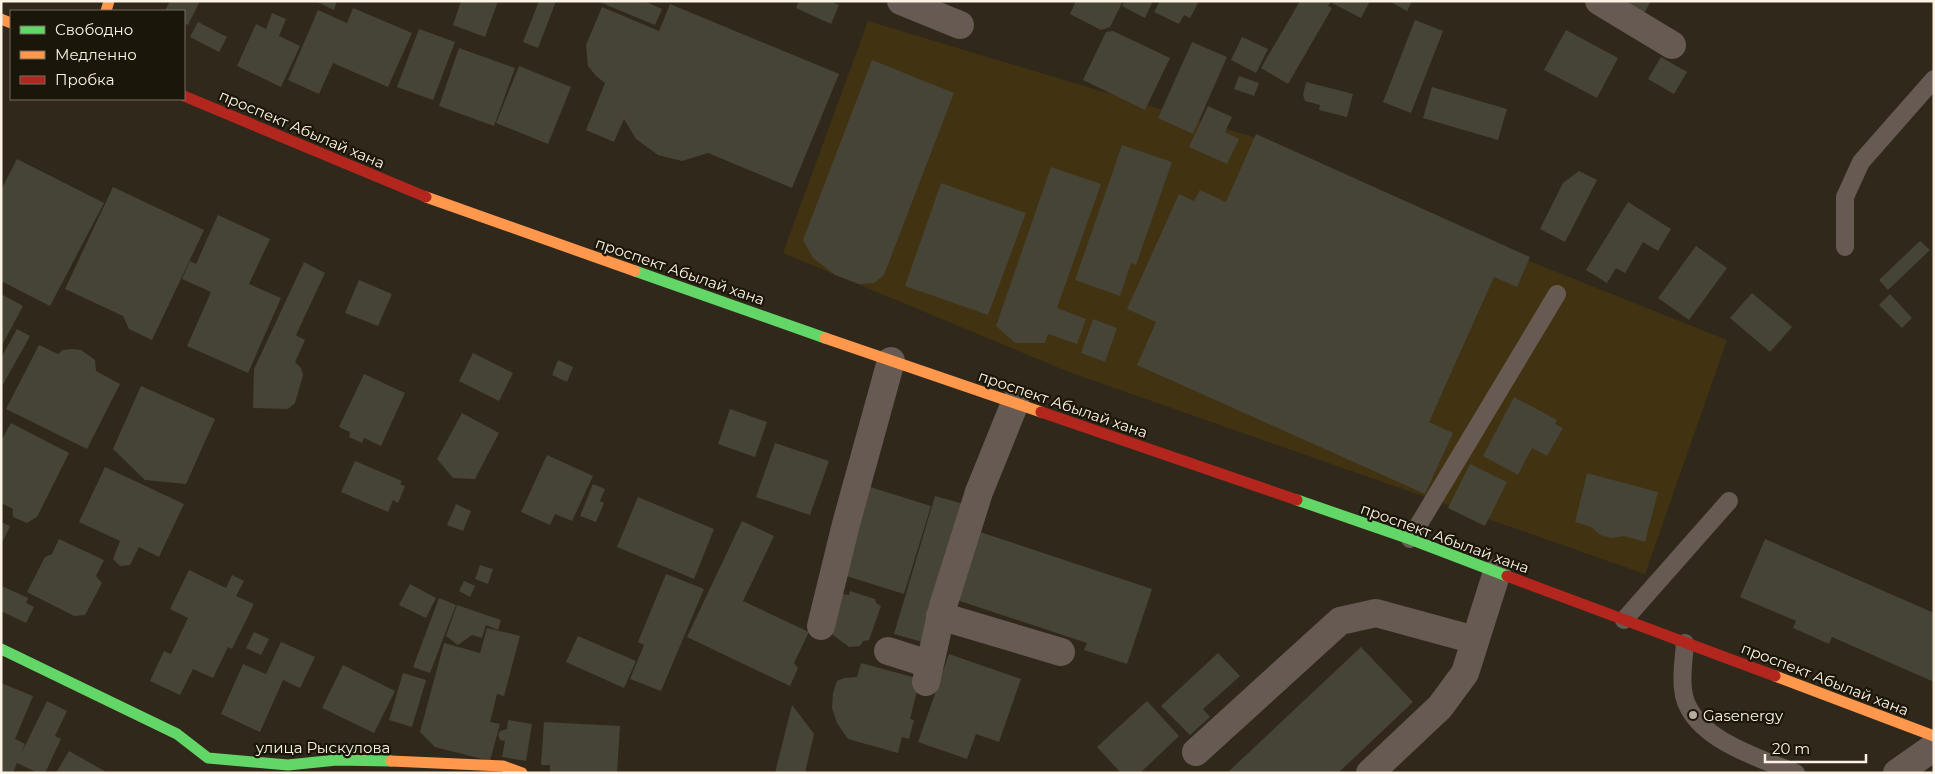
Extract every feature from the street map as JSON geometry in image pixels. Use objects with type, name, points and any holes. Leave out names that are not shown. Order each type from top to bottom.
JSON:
[{"type":"main road","name":"проспект Абылай хана","points":[[185,96],[435,201],[891,361],[1410,539],[1934,736]]},
{"type":"main road","name":"улица Рыскулова","points":[[1,649],[177,734],[208,758],[288,765],[337,760],[443,762],[503,766],[522,773]]},
{"type":"street","points":[[901,1],[960,25]]},
{"type":"street","points":[[1599,1],[1672,45]]},
{"type":"street","points":[[821,626],[846,524],[891,361]]},
{"type":"street","points":[[888,651],[928,673],[940,616],[979,492],[1014,403]]},
{"type":"street","points":[[1370,773],[1440,707],[1465,673],[1497,572]]},
{"type":"street","points":[[1196,752],[1340,621],[1376,613],[1475,640]]},
{"type":"street","points":[[940,616],[1061,652]]},
{"type":"street","points":[[1897,773],[1934,747]]},
{"type":"lane","points":[[1845,247],[1845,197],[1861,162],[1934,78]]},
{"type":"lane","points":[[1410,539],[1557,294]]},
{"type":"lane","points":[[1624,620],[1729,501]]},
{"type":"lane","points":[[1685,643],[1682,690],[1699,724],[1733,749],[1796,773]]},
{"type":"shaded area","points":[[868,21],[1260,139],[1509,253],[1727,340],[1645,574],[1069,372],[783,253]]},
{"type":"building","points":[[170,1],[200,1],[188,25],[185,24],[185,10],[166,10]]},
{"type":"building","points":[[315,1],[337,1],[334,10]]},
{"type":"building","points":[[461,1],[498,1],[485,37],[453,25]]},
{"type":"building","points":[[539,1],[556,1],[538,48],[523,42]]},
{"type":"building","points":[[597,1],[644,1],[662,9],[655,25]]},
{"type":"building","points":[[799,1],[830,1],[839,5],[831,24],[796,8]]},
{"type":"building","points":[[1076,1],[1123,1],[1110,27],[1101,30],[1070,14]]},
{"type":"building","points":[[1125,1],[1153,1],[1145,18],[1122,6]]},
{"type":"building","points":[[1160,1],[1199,1],[1190,18],[1184,15],[1179,24],[1154,12]]},
{"type":"building","points":[[1300,1],[1331,1],[1328,6],[1332,8],[1288,84],[1261,68]]},
{"type":"building","points":[[1333,1],[1370,1],[1361,18],[1332,3]]},
{"type":"building","points":[[1389,1],[1412,1],[1407,11]]},
{"type":"building","points":[[1619,1],[1651,1],[1643,15]]},
{"type":"building","points":[[670,4],[839,74],[792,188],[708,153],[682,161],[658,155],[636,139],[624,119],[614,142],[586,130],[605,83],[588,66],[586,45],[602,7],[659,31]]},
{"type":"building","points":[[353,8],[412,33],[388,87],[333,63],[319,94],[288,80],[318,10],[347,23]]},
{"type":"building","points":[[272,13],[286,19],[279,36],[300,46],[281,87],[237,66],[256,24],[266,29]]},
{"type":"building","points":[[1415,20],[1443,31],[1411,113],[1383,102]]},
{"type":"building","points":[[198,22],[227,37],[219,52],[190,37]]},
{"type":"building","points":[[419,29],[455,42],[433,100],[397,87]]},
{"type":"building","points":[[1566,30],[1618,58],[1597,98],[1544,70]]},
{"type":"building","points":[[1113,31],[1170,58],[1145,110],[1083,80],[1106,32]]},
{"type":"building","points":[[1242,37],[1268,49],[1256,73],[1231,60]]},
{"type":"building","points":[[1192,42],[1227,57],[1193,134],[1158,118]]},
{"type":"building","points":[[459,48],[515,68],[494,126],[439,106]]},
{"type":"building","points":[[1661,57],[1687,72],[1674,94],[1648,79]]},
{"type":"building","points":[[872,60],[954,93],[884,275],[874,283],[859,284],[835,275],[813,258],[803,240]]},
{"type":"building","points":[[519,66],[571,87],[548,144],[496,123]]},
{"type":"building","points":[[1239,76],[1259,83],[1254,96],[1234,89]]},
{"type":"building","points":[[1306,82],[1353,94],[1347,117],[1319,110],[1320,105],[1305,101],[1303,95]]},
{"type":"building","points":[[1432,87],[1507,109],[1498,140],[1423,118]]},
{"type":"building","points":[[1208,106],[1232,117],[1225,132],[1239,139],[1227,164],[1189,147]]},
{"type":"building","points":[[1256,134],[1530,257],[1517,287],[1494,277],[1429,422],[1453,433],[1425,494],[1137,365],[1156,322],[1127,309],[1179,194],[1194,201],[1200,190],[1226,202]]},
{"type":"building","points":[[1122,145],[1172,162],[1136,265],[1131,263],[1120,296],[1075,280]]},
{"type":"building","points":[[17,159],[104,203],[50,306],[1,281],[1,190]]},
{"type":"building","points":[[1051,167],[1101,184],[1057,308],[1086,319],[1077,344],[1048,334],[1045,343],[1015,343],[996,326]]},
{"type":"building","points":[[1579,171],[1597,180],[1565,242],[1540,229],[1563,183]]},
{"type":"building","points":[[941,183],[1026,213],[988,315],[905,286]]},
{"type":"building","points":[[113,187],[204,230],[152,340],[129,329],[123,316],[65,289]]},
{"type":"building","points":[[1628,202],[1671,229],[1658,251],[1643,242],[1625,273],[1616,268],[1607,283],[1586,270]]},
{"type":"building","points":[[218,215],[270,239],[249,284],[281,298],[248,373],[187,346],[211,292],[182,279],[190,261],[196,264]]},
{"type":"building","points":[[1920,241],[1930,250],[1888,290],[1879,280]]},
{"type":"building","points":[[1696,246],[1727,268],[1689,320],[1658,298]]},
{"type":"building","points":[[304,262],[325,273],[296,335],[305,340],[295,362],[301,368],[303,375],[295,403],[288,409],[253,408],[254,369]]},
{"type":"building","points":[[359,280],[392,294],[378,326],[345,313]]},
{"type":"building","points":[[1752,293],[1792,327],[1770,352],[1730,318]]},
{"type":"building","points":[[1,294],[23,306],[1,347]]},
{"type":"building","points":[[1890,294],[1912,318],[1902,328],[1879,305]]},
{"type":"building","points":[[1093,319],[1117,328],[1105,362],[1081,353]]},
{"type":"building","points":[[17,329],[30,336],[1,388],[1,358]]},
{"type":"building","points":[[39,345],[58,354],[63,350],[81,350],[95,360],[96,371],[120,384],[87,449],[6,409]]},
{"type":"building","points":[[473,353],[513,373],[499,401],[459,381]]},
{"type":"building","points":[[558,360],[573,367],[567,382],[552,375]]},
{"type":"building","points":[[364,374],[405,393],[381,446],[364,438],[362,443],[349,437],[350,432],[339,427]]},
{"type":"building","points":[[141,386],[215,419],[186,484],[145,480],[113,449]]},
{"type":"building","points":[[1514,397],[1557,420],[1555,424],[1563,428],[1547,456],[1532,448],[1518,475],[1483,456]]},
{"type":"building","points":[[730,409],[767,422],[755,457],[718,444]]},
{"type":"building","points":[[462,413],[499,433],[475,479],[453,478],[437,459]]},
{"type":"building","points":[[11,423],[69,453],[37,517],[27,523],[13,517],[13,509],[1,503],[1,441]]},
{"type":"building","points":[[775,443],[829,461],[810,515],[756,497]]},
{"type":"building","points":[[547,455],[593,476],[572,521],[555,514],[550,525],[521,512]]},
{"type":"building","points":[[355,461],[402,481],[400,484],[405,486],[398,503],[393,500],[388,512],[341,492]]},
{"type":"building","points":[[1470,464],[1507,482],[1485,526],[1448,508]]},
{"type":"building","points":[[105,467],[184,504],[159,557],[139,547],[130,565],[120,566],[113,559],[120,541],[79,522]]},
{"type":"building","points":[[1587,473],[1658,492],[1645,542],[1624,536],[1611,538],[1600,535],[1591,527],[1575,522]]},
{"type":"building","points":[[593,484],[605,489],[600,501],[604,503],[596,522],[580,516]]},
{"type":"building","points":[[870,487],[931,506],[904,594],[843,575]]},
{"type":"building","points":[[935,496],[964,504],[922,642],[894,634]]},
{"type":"building","points":[[638,497],[714,529],[694,579],[617,547]]},
{"type":"building","points":[[456,504],[471,511],[463,531],[447,525]]},
{"type":"building","points":[[742,521],[774,536],[743,601],[809,632],[794,663],[798,668],[790,686],[687,637]]},
{"type":"building","points":[[1,522],[10,526],[1,545]]},
{"type":"building","points":[[980,532],[1152,589],[1127,664],[1084,650],[1087,643],[957,600]]},
{"type":"building","points":[[59,539],[104,560],[96,576],[102,583],[85,615],[74,616],[27,592],[45,557],[52,554]]},
{"type":"building","points":[[1765,539],[1934,613],[1934,682],[1832,637],[1829,644],[1793,628],[1796,621],[1740,597]]},
{"type":"building","points":[[480,565],[493,569],[488,584],[475,579]]},
{"type":"building","points":[[189,570],[226,588],[232,575],[244,581],[236,596],[254,604],[232,649],[228,647],[213,678],[193,669],[180,695],[150,681],[164,651],[171,654],[188,618],[170,609]]},
{"type":"building","points":[[666,574],[704,589],[661,691],[630,679],[644,645],[638,642]]},
{"type":"building","points":[[464,581],[475,586],[470,597],[459,591]]},
{"type":"building","points":[[410,584],[436,598],[426,618],[399,605]]},
{"type":"building","points":[[2,586],[28,598],[26,603],[34,607],[26,623],[1,611]]},
{"type":"building","points":[[850,591],[875,599],[876,603],[881,606],[869,640],[863,641],[860,646],[849,647],[829,632],[843,594],[849,595]]},
{"type":"building","points":[[439,598],[456,605],[430,673],[413,667]]},
{"type":"building","points":[[457,605],[501,620],[498,630],[486,625],[482,638],[472,635],[458,645],[446,636]]},
{"type":"building","points":[[487,628],[520,636],[504,696],[497,694],[490,722],[500,724],[490,761],[435,747],[420,732],[444,643],[480,653]]},
{"type":"building","points":[[254,632],[269,639],[261,655],[246,648]]},
{"type":"building","points":[[578,636],[636,661],[624,688],[566,662]]},
{"type":"building","points":[[281,642],[315,657],[300,688],[283,680],[260,732],[221,714],[243,664],[266,674]]},
{"type":"building","points":[[1361,647],[1413,702],[1338,773],[1227,773]]},
{"type":"building","points":[[1218,653],[1240,676],[1203,709],[1210,717],[1190,735],[1161,706]]},
{"type":"building","points":[[949,654],[1021,679],[999,742],[976,734],[967,759],[918,742]]},
{"type":"building","points":[[861,663],[920,679],[910,719],[914,720],[909,739],[902,737],[898,753],[848,739],[837,723],[832,708],[833,693],[837,681],[844,678],[857,677]]},
{"type":"building","points":[[343,665],[395,691],[374,733],[322,708]]},
{"type":"building","points":[[403,673],[426,680],[412,727],[389,720]]},
{"type":"building","points":[[1,683],[33,696],[15,739],[25,744],[20,756],[47,701],[67,711],[55,736],[61,739],[45,773],[38,773],[17,763],[13,773],[1,773]]},
{"type":"building","points":[[1147,701],[1179,736],[1140,773],[1121,773],[1097,747]]},
{"type":"building","points":[[792,705],[814,734],[805,773],[775,773]]},
{"type":"building","points":[[508,720],[532,724],[526,761],[502,757],[505,741],[500,740],[498,735],[500,731],[507,729]]},
{"type":"building","points":[[544,722],[620,726],[617,773],[550,773],[550,765],[541,765]]},
{"type":"building","points":[[69,751],[108,773],[56,773]]},
{"type":"traffic: fast","points":[[635,271],[825,338]]},
{"type":"traffic: fast","points":[[1297,500],[1410,539],[1507,576]]},
{"type":"traffic: fast","points":[[1,649],[177,734],[208,758],[288,765],[337,760],[391,761]]},
{"type":"traffic: slow","points":[[106,10],[109,1]]},
{"type":"traffic: slow","points":[[1,19],[10,23]]},
{"type":"traffic: slow","points":[[426,197],[635,271]]},
{"type":"traffic: slow","points":[[825,338],[1041,412]]},
{"type":"traffic: slow","points":[[1775,676],[1934,736]]},
{"type":"traffic: slow","points":[[391,761],[503,766],[522,773]]},
{"type":"traffic: jam","points":[[185,96],[426,197]]},
{"type":"traffic: jam","points":[[1041,412],[1297,500]]},
{"type":"traffic: jam","points":[[1507,576],[1775,676]]},
{"type":"place","name":"Gasenergy","points":[[1693,715]]}]
